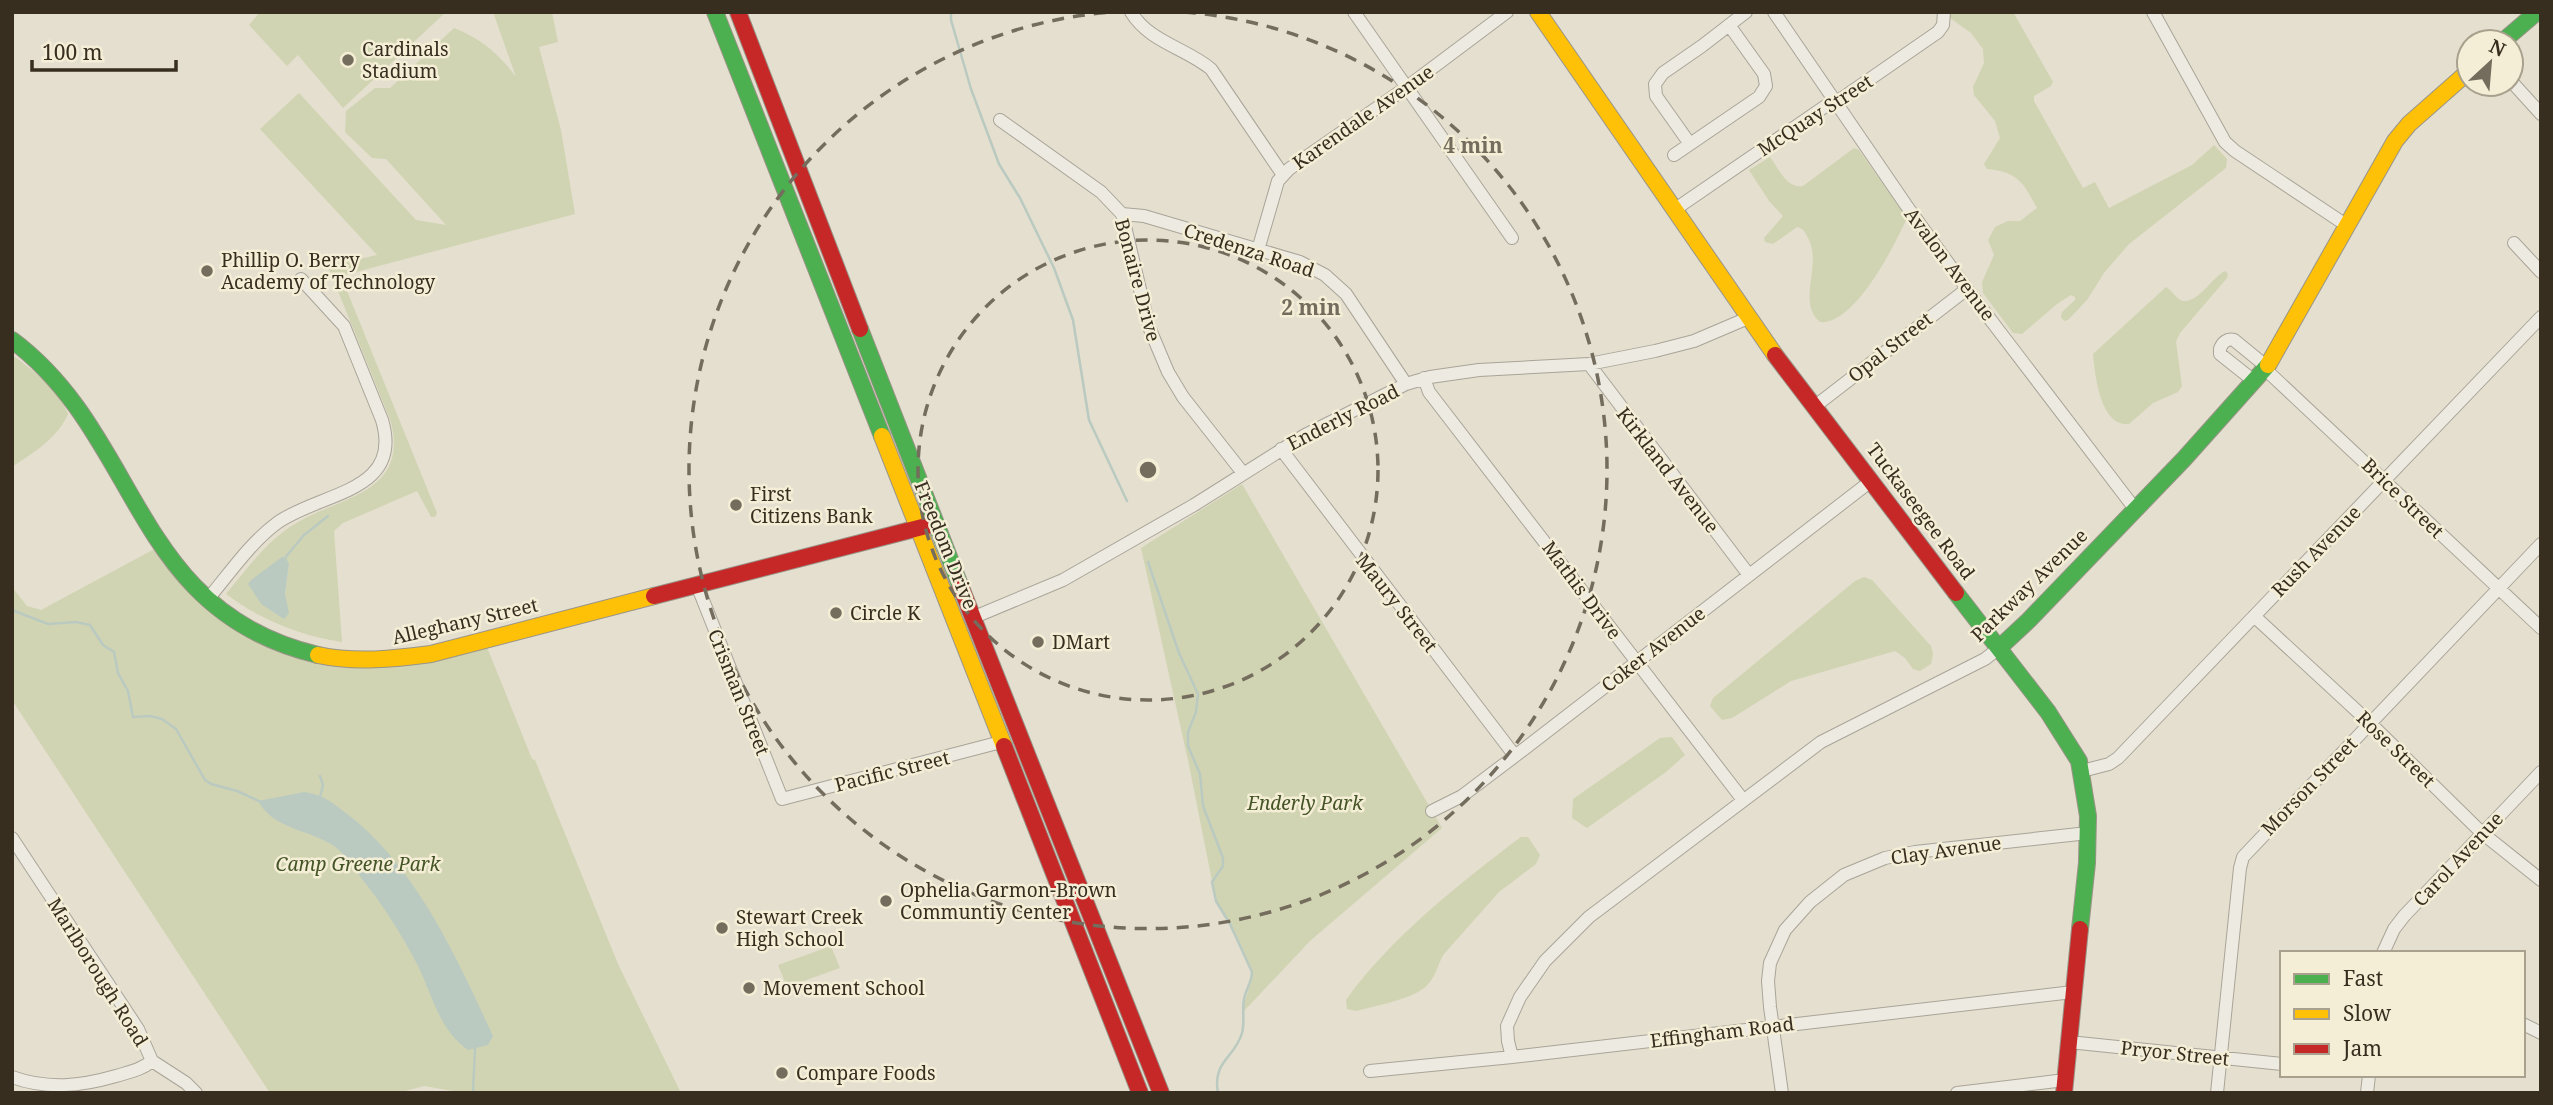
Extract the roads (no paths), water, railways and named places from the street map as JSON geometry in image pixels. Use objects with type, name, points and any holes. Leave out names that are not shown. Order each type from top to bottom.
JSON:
[{"type":"main road","name":"Freedom Drive","points":[[715,12],[1140,1093]]},
{"type":"main road","name":"Freedom Drive","points":[[737,12],[972,618],[1161,1093]]},
{"type":"main road","name":"Tuckaseegee Road","points":[[1538,12],[1748,318],[2048,712],[2072,748],[2082,771],[2087,799],[2088,833],[2064,1086]]},
{"type":"main road","points":[[2518,28],[2537,12]]},
{"type":"main road","name":"Parkway Avenue","points":[[1999,648],[2184,459],[2262,372],[2395,141],[2418,115],[2455,83]]},
{"type":"main road","points":[[779,173],[797,167]]},
{"type":"main road","name":"Alleghany Street","points":[[12,340],[48,369],[77,403],[164,551],[180,572],[208,600],[237,622],[275,642],[320,656],[374,661],[431,654],[917,530],[935,523]]},
{"type":"main road","points":[[1002,742],[1016,746],[1040,808],[1056,830]]},
{"type":"main road","points":[[1106,1007],[1123,1025],[1138,1064],[1143,1068],[1150,1066]]},
{"type":"street","points":[[1131,12],[1148,32],[1211,69],[1283,175]]},
{"type":"street","points":[[1354,12],[1512,238]]},
{"type":"street","name":"Karendale Avenue","points":[[1258,250],[1278,181],[1283,175],[1507,12]]},
{"type":"street","points":[[1690,144],[1656,96],[1654,84],[1663,73],[1746,12]]},
{"type":"street","name":"Avalon Avenue","points":[[1774,12],[1967,289],[2135,509]]},
{"type":"street","name":"McQuay Street","points":[[1674,210],[1938,32],[1943,25],[1944,12]]},
{"type":"street","points":[[2153,12],[2225,142],[2246,159],[2346,225]]},
{"type":"street","points":[[1674,155],[1759,97],[1766,86],[1764,74],[1729,25]]},
{"type":"street","points":[[2525,96],[2541,114]]},
{"type":"street","name":"Bonaire Drive","points":[[1000,120],[1101,192],[1122,214],[1149,327],[1168,372],[1183,397],[1242,473]]},
{"type":"street","name":"Credenza Road","points":[[1122,214],[1144,216],[1300,262],[1336,284],[1364,318],[1406,384]]},
{"type":"street","points":[[2514,243],[2541,272]]},
{"type":"street","points":[[208,600],[267,531],[294,512],[371,478],[380,467],[386,451],[382,420],[344,326],[301,279]]},
{"type":"street","name":"Opal Street","points":[[1814,407],[1967,289]]},
{"type":"street","name":"Rush Avenue","points":[[2082,771],[2109,764],[2118,758],[2541,317]]},
{"type":"street","name":"Enderly Road","points":[[972,618],[1063,580],[1194,505],[1281,449],[1345,413],[1406,384],[1424,378],[1479,370],[1589,364],[1694,341],[1748,318]]},
{"type":"street","name":"Kirkland Avenue","points":[[1589,364],[1749,575]]},
{"type":"street","name":"Brice Street","points":[[2262,372],[2384,480],[2541,628]]},
{"type":"street","name":"Mathis Drive","points":[[1424,378],[1429,392],[1743,800]]},
{"type":"street","name":"Maury Street","points":[[1281,449],[1515,756]]},
{"type":"street","name":"Coker Avenue","points":[[1432,811],[1462,796],[1871,481]]},
{"type":"street","name":"Morson Street","points":[[2217,1093],[2239,868],[2243,857],[2541,544]]},
{"type":"street","name":"Crisman Street","points":[[697,586],[782,799]]},
{"type":"street","name":"Rose Street","points":[[2254,616],[2370,723],[2482,833],[2541,880]]},
{"type":"street","name":"Parkway Avenue","points":[[1512,1057],[1507,1041],[1509,1019],[1520,997],[1545,961],[1589,917],[1821,742],[1985,659],[1999,648]]},
{"type":"street","name":"Pacific Street","points":[[782,799],[1002,742]]},
{"type":"street","name":"Carol Avenue","points":[[2385,951],[2394,929],[2541,772]]},
{"type":"street","name":"Clay Avenue","points":[[1782,1093],[1768,981],[1770,963],[1779,941],[1797,914],[1844,875],[1871,863],[1915,852],[2088,833]]},
{"type":"street","name":"Marlborough Road","points":[[12,838],[138,1029],[152,1061],[186,1083],[195,1093]]},
{"type":"street","name":"Effingham Road","points":[[1370,1071],[2073,992]]},
{"type":"street","points":[[2525,1025],[2541,1033]]},
{"type":"street","name":"Pryor Street","points":[[2068,1042],[2280,1064]]},
{"type":"street","points":[[12,1077],[44,1085],[82,1084],[140,1069],[152,1061]]},
{"type":"street","points":[[1958,1093],[2064,1086]]},
{"type":"waterway","points":[[951,12],[971,89],[999,164],[1020,198],[1054,268],[1073,320],[1089,420],[1127,501]]},
{"type":"waterway","points":[[283,560],[304,535],[328,516]]},
{"type":"waterway","points":[[1148,562],[1179,653],[1198,694],[1196,712],[1188,732],[1188,746],[1200,774],[1203,806],[1223,858],[1223,866],[1212,882],[1216,901],[1252,972],[1244,999],[1242,1033],[1218,1074],[1218,1093]]},
{"type":"waterway","points":[[12,610],[48,624],[76,622],[90,625],[103,645],[114,652],[118,673],[128,691],[133,717],[150,716],[162,719],[176,729],[205,780],[261,802]]},
{"type":"waterway","points":[[320,776],[323,785],[320,797]]},
{"type":"waterway","points":[[473,1093],[475,1048]]},
{"type":"place","name":"Cardinals Stadium","points":[[348,60]]},
{"type":"place","name":"Phillip O. Berry Academy of Technology","points":[[207,271]]},
{"type":"place","name":"First Citizens Bank","points":[[736,505]]},
{"type":"place","name":"Circle K","points":[[836,613]]},
{"type":"place","name":"DMart","points":[[1038,642]]},
{"type":"place","name":"Ophelia Garmon-Brown Communtiy Center","points":[[886,901]]},
{"type":"place","name":"Stewart Creek High School","points":[[722,928]]},
{"type":"place","name":"Movement School","points":[[749,988]]},
{"type":"place","name":"Compare Foods","points":[[782,1073]]},
{"type":"park label","name":"Enderly Park","points":[[1305,803]]},
{"type":"park label","name":"Camp Greene Park","points":[[358,864]]}]
